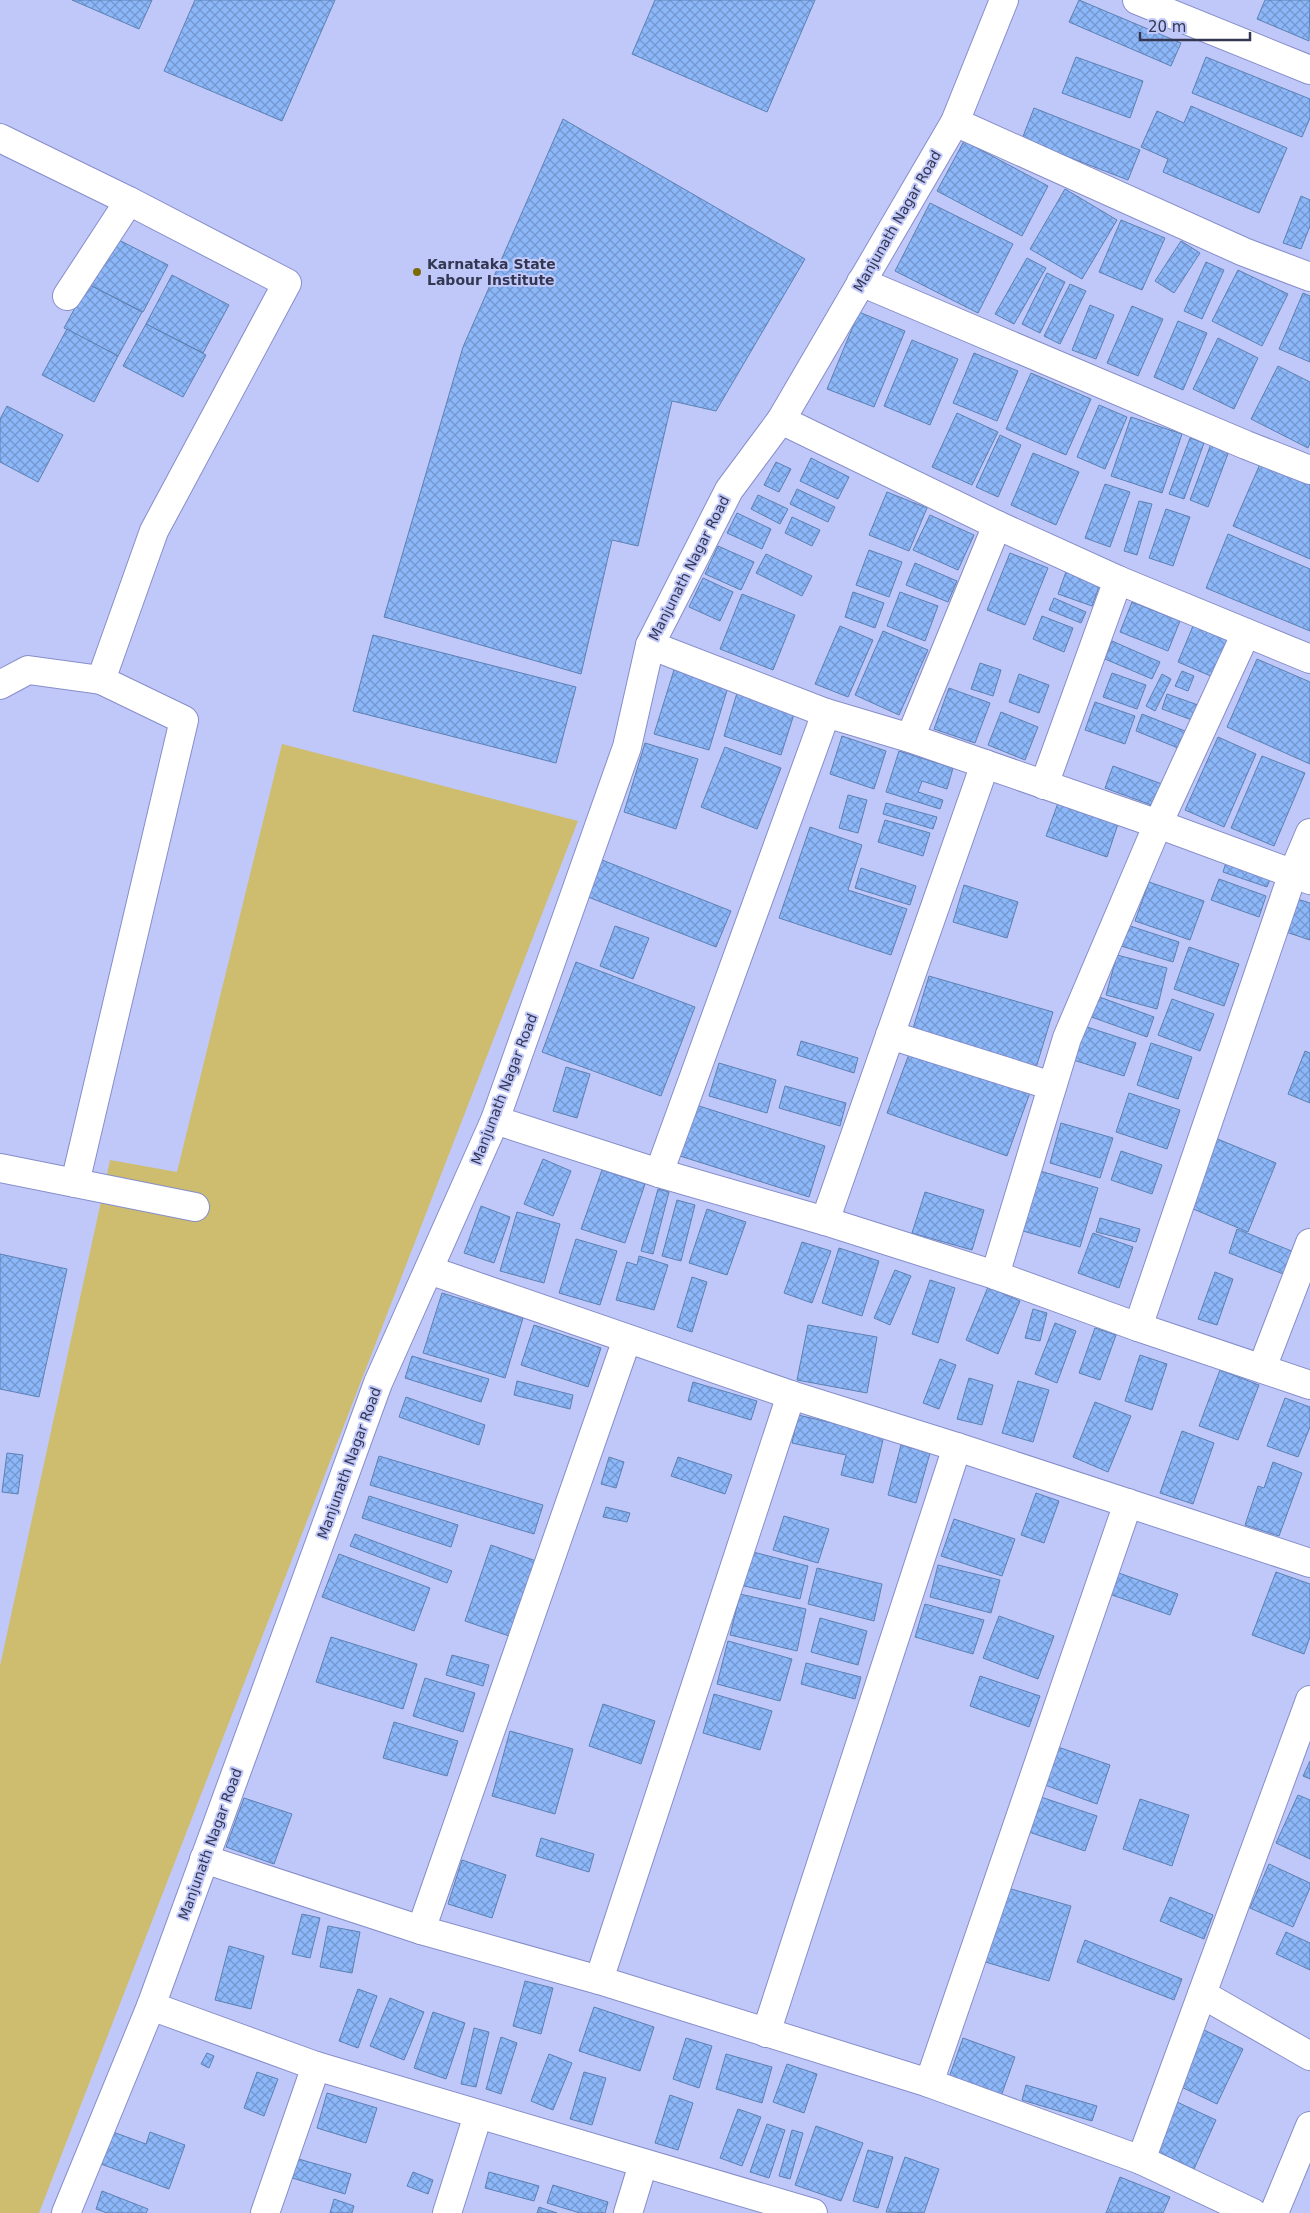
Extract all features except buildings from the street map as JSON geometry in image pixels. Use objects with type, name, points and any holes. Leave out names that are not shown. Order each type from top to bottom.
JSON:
[{"type":"street","name":"Manjunath Nagar Road","points":[[66,2213],[151,2006],[378,1383],[495,1120],[628,747],[650,645],[729,490],[781,420],[955,122],[1004,0]]},
{"type":"street","points":[[1137,0],[1310,70]]},
{"type":"street","points":[[955,122],[1244,252],[1310,277]]},
{"type":"street","points":[[0,138],[129,201],[286,283],[154,531],[101,680]]},
{"type":"street","points":[[67,296],[129,201]]},
{"type":"street","points":[[861,282],[1310,470]]},
{"type":"street","points":[[781,420],[997,525],[1118,580],[1310,659]]},
{"type":"street","points":[[910,738],[997,525]]},
{"type":"street","points":[[1044,785],[1118,580]]},
{"type":"street","points":[[995,1275],[1067,1038],[1158,824],[1246,632]]},
{"type":"street","points":[[650,645],[826,713],[910,738],[1302,876]]},
{"type":"street","points":[[0,685],[28,670],[101,680],[184,720],[75,1183]]},
{"type":"street","points":[[659,1173],[826,713]]},
{"type":"street","points":[[825,1221],[985,764]]},
{"type":"street","points":[[1138,1327],[1302,876],[1310,833]]},
{"type":"street","points":[[890,1035],[1052,1086]]},
{"type":"street","points":[[495,1120],[659,1173],[825,1221],[995,1275],[1138,1327],[1310,1385]]},
{"type":"street","points":[[1,1174],[75,1183],[195,1207]]},
{"type":"street","points":[[1262,1368],[1310,1243]]},
{"type":"street","points":[[429,1270],[791,1395],[957,1447],[1310,1563]]},
{"type":"street","points":[[421,1930],[627,1339]]},
{"type":"street","points":[[599,1980],[791,1395]]},
{"type":"street","points":[[766,2033],[957,1447]]},
{"type":"street","points":[[929,2083],[1128,1503]]},
{"type":"street","points":[[1141,2160],[1310,1700]]},
{"type":"street","points":[[204,1859],[421,1930],[599,1980],[929,2083],[1141,2160],[1253,2213]]},
{"type":"street","points":[[1202,1994],[1310,2056]]},
{"type":"street","points":[[151,2006],[316,2066],[478,2116],[813,2213]]},
{"type":"street","points":[[265,2213],[316,2066]]},
{"type":"street","points":[[447,2213],[478,2116]]},
{"type":"street","points":[[1274,2213],[1310,2126]]},
{"type":"street","points":[[628,2213],[643,2164]]},
{"type":"shaded area","points":[[282,744],[578,821],[39,2213],[0,2213],[0,1666],[110,1160],[177,1172]]},
{"type":"place","name":"Karnataka State Labour Institute","points":[[417,272]]}]
